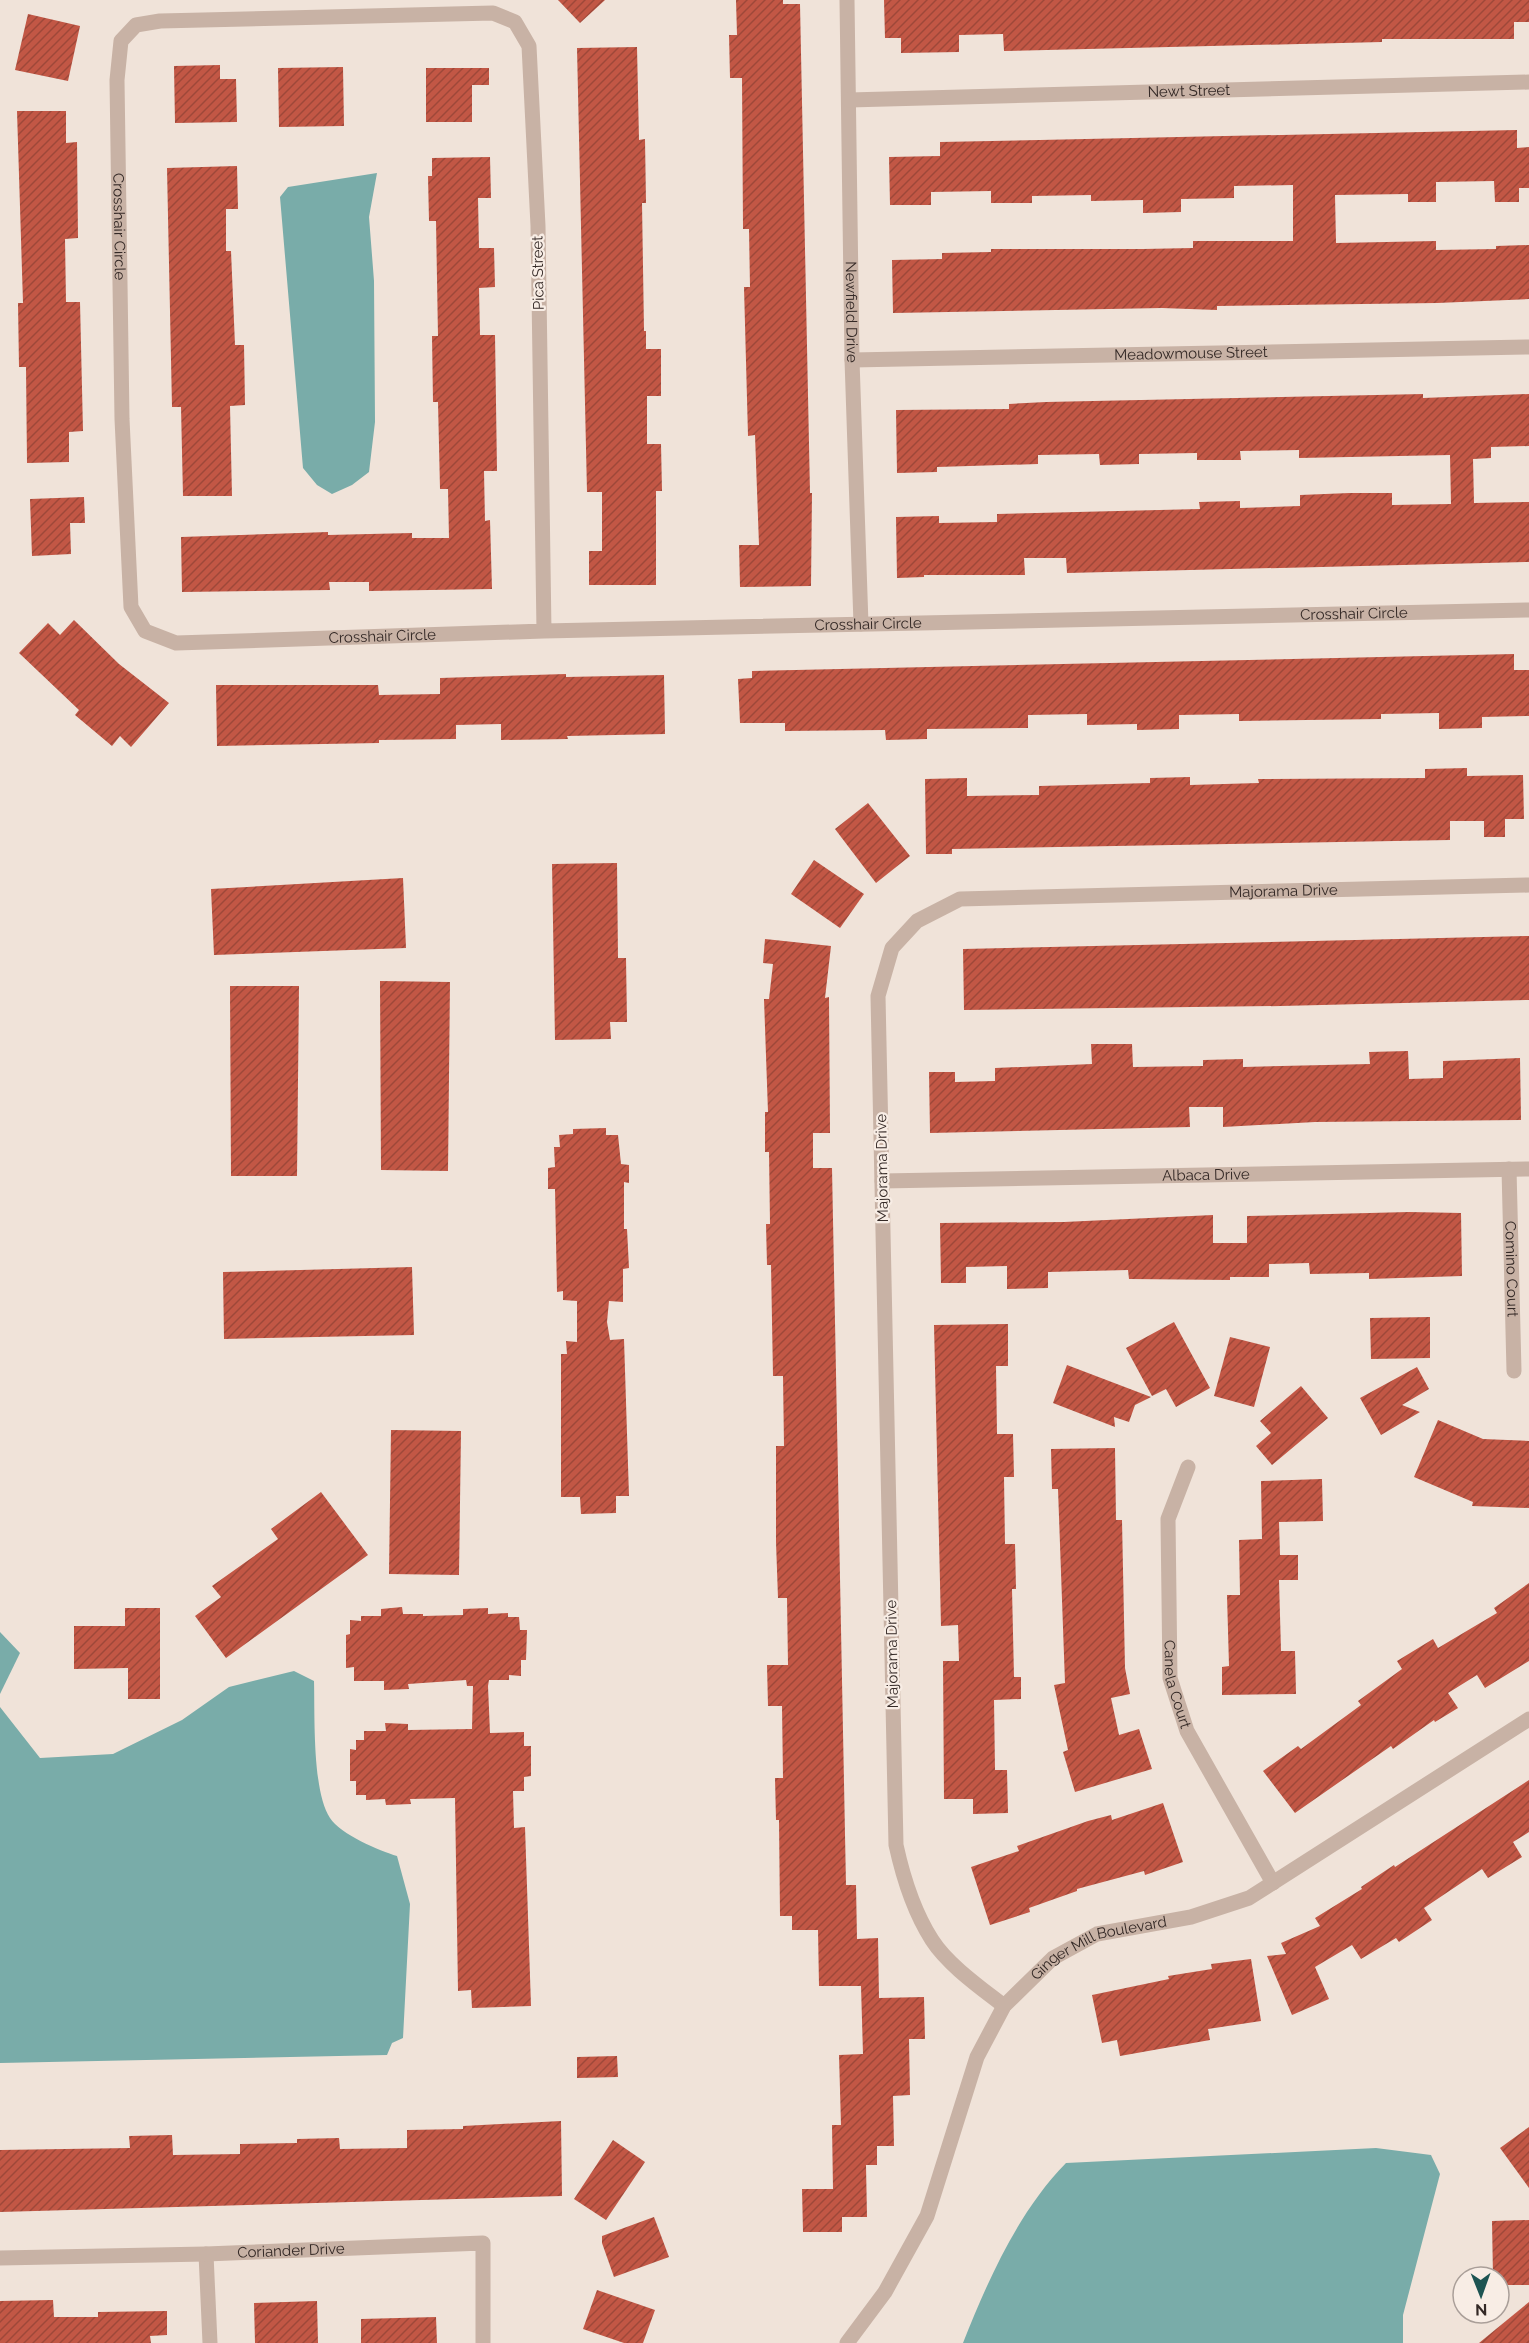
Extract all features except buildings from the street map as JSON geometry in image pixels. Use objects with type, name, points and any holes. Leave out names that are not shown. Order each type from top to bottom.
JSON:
[{"type":"street","name":"Newfield Drive","points":[[847,0],[852,360],[861,624]]},
{"type":"street","name":"Crosshair Circle","points":[[413,7],[160,21],[136,25],[121,41],[117,80],[121,348],[131,607],[145,631],[176,643],[544,631],[1529,610]]},
{"type":"street","name":"Pica Street","points":[[413,7],[494,13],[515,22],[529,46],[538,226],[544,631]]},
{"type":"street","name":"Newt Street","points":[[849,100],[1529,82]]},
{"type":"street","name":"Meadowmouse Street","points":[[852,360],[1529,347]]},
{"type":"street","name":"Majorama Drive","points":[[1004,2006],[973,1982],[933,1941],[903,1880],[896,1845],[878,996],[892,948],[917,921],[960,899],[1529,885]]},
{"type":"street","name":"Comino Court","points":[[1509,1169],[1514,1371]]},
{"type":"street","name":"Albaca Drive","points":[[882,1182],[1529,1169]]},
{"type":"street","name":"Canela Court","points":[[1188,1467],[1168,1518],[1170,1678],[1186,1731],[1273,1882]]},
{"type":"street","name":"Ginger Mill Boulevard","points":[[847,2343],[885,2292],[927,2216],[977,2057],[1004,2006],[1053,1958],[1097,1934],[1191,1917],[1249,1898],[1529,1719]]},
{"type":"street","name":"Coriander Drive","points":[[0,2258],[206,2254],[483,2243],[483,2343]]},
{"type":"street","points":[[206,2254],[210,2343]]},
{"type":"water","points":[[377,173],[369,217],[374,281],[375,422],[369,472],[352,485],[332,494],[317,485],[303,468],[280,197],[288,187]]},
{"type":"water","points":[[0,1632],[20,1653],[0,1694]]},
{"type":"water","points":[[294,1671],[314,1681],[317,1772],[324,1806],[330,1818],[351,1836],[397,1856],[410,1904],[403,2038],[392,2043],[387,2055],[0,2063],[0,1707],[40,1758],[113,1754],[182,1720],[229,1687]]},
{"type":"water","points":[[1376,2148],[1431,2155],[1440,2174],[1403,2315],[1403,2343],[963,2343],[994,2271],[1019,2225],[1033,2203],[1066,2163]]}]
